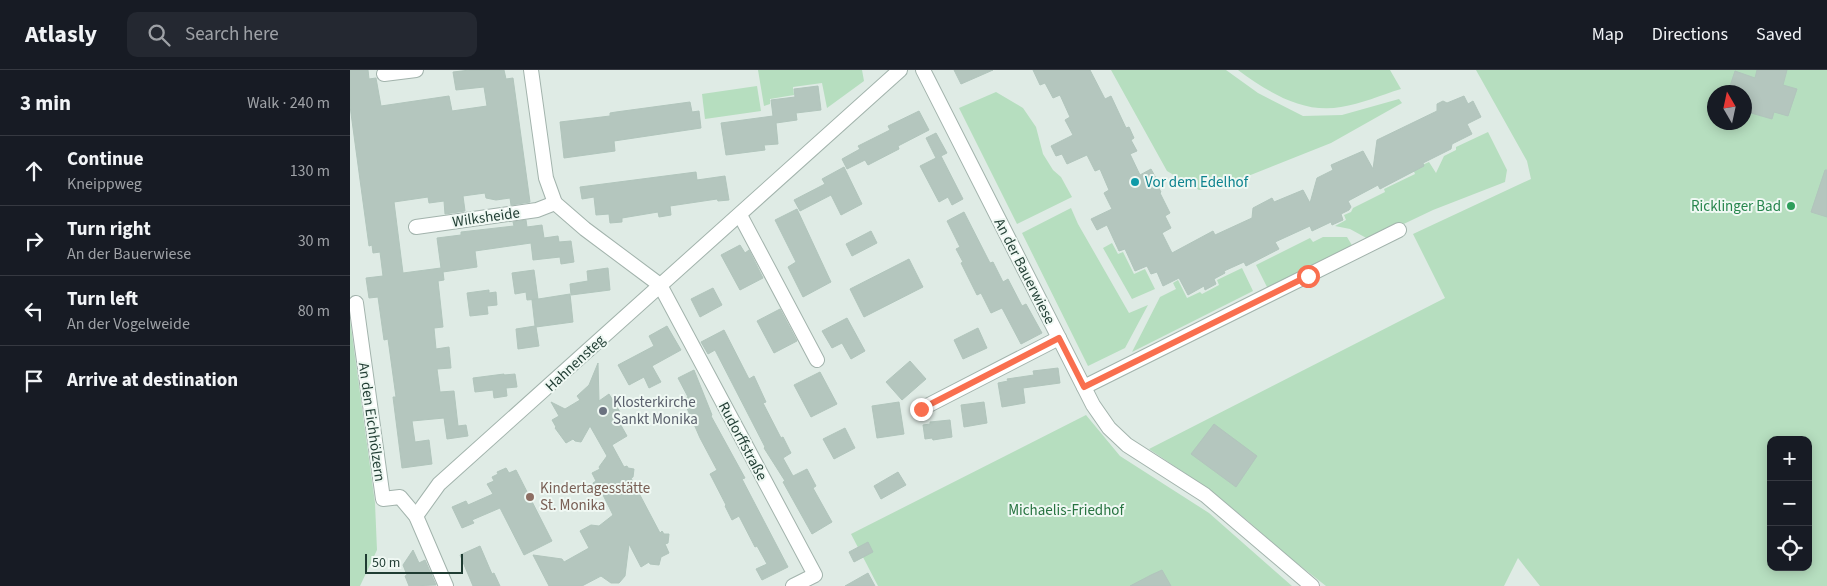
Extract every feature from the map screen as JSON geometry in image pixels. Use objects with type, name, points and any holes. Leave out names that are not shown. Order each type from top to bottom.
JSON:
[{"type":"street","points":[[384,74],[416,70]]},
{"type":"street","points":[[531,70],[546,178],[555,202],[585,229],[660,285]]},
{"type":"street","name":"Hahnensteg","points":[[416,516],[439,484],[900,70]]},
{"type":"street","name":"An der Bauerwiese","points":[[923,70],[1093,405],[1108,428],[1127,445],[1205,495],[1312,586]]},
{"type":"street","name":"Wilksheide","points":[[416,227],[537,210],[555,202]]},
{"type":"street","points":[[740,215],[817,360]]},
{"type":"street","points":[[1084,387],[1399,230]]},
{"type":"street","name":"Rudorffstraße","points":[[660,285],[815,575],[793,586]]},
{"type":"street","name":"An den Eichhölzern","points":[[356,303],[383,499],[400,497],[416,516]]},
{"type":"street","points":[[921,409],[1059,338]]},
{"type":"street","points":[[416,516],[446,586]]},
{"type":"green space","points":[[758,70],[862,70],[864,81],[827,108],[822,83],[793,87],[794,95],[770,99],[770,104],[764,106]]},
{"type":"green space","points":[[1111,70],[1226,70],[1258,93],[1303,116],[1342,115],[1399,99],[1402,103],[1331,143],[1238,180],[1199,190],[1167,171]]},
{"type":"green space","points":[[1238,70],[1390,70],[1401,89],[1348,106],[1313,107],[1286,99],[1261,86]]},
{"type":"green space","points":[[1476,70],[1827,70],[1827,586],[1540,586],[1518,558],[1504,586],[1326,586],[1210,490],[1149,449],[1445,298],[1413,234],[1531,179],[1527,161]]},
{"type":"green space","points":[[757,86],[761,111],[705,119],[702,94]]},
{"type":"green space","points":[[996,92],[1023,108],[1036,127],[1043,154],[1053,170],[1061,177],[1072,197],[1017,224],[959,108]]},
{"type":"green space","points":[[1488,132],[1507,170],[1505,182],[1433,210],[1370,240],[1350,229],[1335,226],[1346,220],[1344,215],[1351,212],[1353,208],[1385,192],[1384,189],[1415,174],[1413,169],[1429,162],[1436,173],[1444,156],[1456,150],[1456,147]]},
{"type":"green space","points":[[1071,208],[1078,224],[1129,313],[1148,305],[1125,348],[1088,366],[1022,233]]},
{"type":"green space","points":[[1323,237],[1347,237],[1353,247],[1268,289],[1256,265],[1310,238],[1313,242]]},
{"type":"green space","points":[[1112,243],[1118,254],[1123,252],[1134,274],[1145,269],[1155,289],[1132,299],[1103,248]]},
{"type":"green space","points":[[1242,268],[1253,291],[1132,352],[1160,297],[1176,289],[1173,283],[1178,280],[1187,298],[1200,292],[1202,294],[1219,285],[1217,280]]},
{"type":"green space","points":[[350,320],[375,503],[377,550],[360,586],[350,586]]},
{"type":"green space","name":"Michaelis-Friedhof","points":[[1086,415],[1120,456],[1209,513],[1292,586],[878,586],[851,534]]},
{"type":"building","points":[[350,70],[368,70],[369,79],[376,78],[381,106],[449,96],[452,111],[487,106],[484,87],[456,90],[453,72],[504,70],[506,79],[513,78],[530,202],[511,205],[510,198],[496,200],[486,198],[485,193],[463,196],[465,211],[445,214],[444,201],[429,203],[428,197],[394,202],[403,273],[441,268],[437,238],[461,235],[461,232],[514,226],[513,222],[526,220],[527,227],[542,225],[544,238],[558,236],[559,242],[571,241],[574,262],[561,264],[560,257],[533,260],[531,243],[475,251],[477,267],[443,272],[444,280],[438,281],[443,327],[434,328],[436,349],[449,347],[451,368],[437,369],[440,392],[454,391],[458,426],[466,425],[468,436],[447,439],[444,418],[412,421],[415,442],[429,440],[432,464],[402,468],[393,397],[396,397],[388,339],[384,340],[378,297],[369,298],[366,278],[383,276],[380,252],[373,253],[372,245],[369,246],[350,106]]},
{"type":"building","points":[[954,70],[993,70],[961,84]]},
{"type":"building","name":"Vor dem Edelhof","points":[[1033,70],[1090,70],[1105,99],[1111,96],[1126,128],[1129,127],[1134,138],[1131,140],[1137,151],[1130,154],[1140,175],[1151,169],[1170,213],[1165,216],[1171,228],[1162,233],[1172,253],[1213,231],[1215,235],[1252,218],[1253,208],[1272,198],[1274,202],[1303,190],[1310,203],[1317,178],[1333,170],[1331,165],[1363,151],[1373,169],[1377,140],[1437,111],[1437,104],[1443,101],[1447,103],[1464,96],[1468,104],[1473,101],[1481,117],[1467,124],[1472,134],[1452,144],[1451,149],[1423,163],[1424,166],[1380,189],[1378,185],[1348,201],[1351,207],[1341,214],[1343,220],[1332,225],[1331,222],[1312,231],[1310,226],[1275,242],[1279,249],[1246,266],[1244,262],[1224,271],[1225,273],[1214,279],[1216,284],[1205,290],[1204,286],[1188,295],[1179,278],[1163,286],[1157,272],[1151,274],[1147,266],[1135,271],[1125,249],[1119,251],[1107,225],[1097,230],[1091,219],[1112,209],[1104,193],[1109,190],[1100,169],[1095,171],[1087,155],[1067,164],[1062,154],[1056,156],[1051,146],[1073,135],[1065,120],[1070,117],[1060,95],[1053,98],[1045,83],[1040,85]]},
{"type":"building","points":[[1757,70],[1787,70],[1783,85],[1797,89],[1788,116],[1774,112],[1772,119],[1752,113],[1752,85],[1730,85],[1735,71],[1755,78]]},
{"type":"building","points":[[818,86],[821,110],[796,113],[797,120],[776,123],[778,144],[764,145],[765,150],[726,155],[721,123],[773,116],[771,100],[795,97],[794,89]]},
{"type":"building","points":[[690,102],[692,112],[699,111],[701,128],[614,141],[615,151],[564,158],[560,122],[610,116],[610,113]]},
{"type":"building","points":[[919,111],[929,130],[898,146],[899,149],[868,165],[865,160],[847,169],[842,159],[860,149],[858,146],[890,130],[888,126]]},
{"type":"building","points":[[936,133],[947,153],[941,156],[963,199],[952,205],[948,197],[939,202],[920,166],[936,158],[926,138]]},
{"type":"building","points":[[844,167],[862,204],[841,215],[831,195],[800,211],[794,200],[825,184],[822,179]]},
{"type":"building","points":[[1825,170],[1827,170],[1827,217],[1811,212]]},
{"type":"building","points":[[696,172],[697,180],[725,176],[729,200],[718,201],[717,199],[670,206],[671,215],[659,217],[658,212],[622,218],[622,222],[610,223],[609,214],[596,215],[594,197],[582,199],[580,187]]},
{"type":"building","points":[[797,209],[831,282],[803,297],[788,267],[796,262],[775,220]]},
{"type":"building","points":[[964,212],[990,263],[993,262],[1003,282],[1008,279],[1022,306],[1026,304],[1042,333],[1021,344],[1002,308],[991,313],[981,293],[977,295],[961,263],[963,262],[956,249],[960,247],[947,221]]},
{"type":"building","points":[[871,231],[877,243],[852,256],[846,244]]},
{"type":"building","points":[[740,245],[745,253],[749,250],[763,278],[740,290],[721,255]]},
{"type":"building","points":[[909,259],[923,287],[864,317],[850,289]]},
{"type":"building","points":[[608,268],[610,290],[571,295],[570,284],[588,281],[587,271]]},
{"type":"building","points":[[534,270],[538,299],[527,300],[526,292],[515,294],[512,273]]},
{"type":"building","points":[[713,288],[722,305],[700,317],[691,299]]},
{"type":"building","points":[[489,290],[489,293],[496,292],[497,305],[487,306],[488,314],[470,316],[467,293]]},
{"type":"building","points":[[570,294],[573,322],[536,327],[539,346],[518,349],[516,329],[535,326],[532,300]]},
{"type":"building","points":[[780,309],[797,341],[774,353],[757,321]]},
{"type":"building","points":[[847,318],[865,351],[851,359],[842,343],[832,348],[822,331]]},
{"type":"building","points":[[667,326],[681,350],[652,366],[661,382],[649,388],[644,377],[629,385],[618,365],[654,346],[649,336]]},
{"type":"building","points":[[978,328],[987,348],[963,359],[954,340]]},
{"type":"building","points":[[724,330],[749,379],[754,376],[766,402],[763,403],[791,453],[783,458],[793,476],[807,469],[816,486],[813,488],[832,522],[812,534],[783,482],[785,481],[764,448],[715,350],[708,354],[701,342]]},
{"type":"building","points":[[910,361],[926,379],[902,400],[886,382]]},
{"type":"building","points":[[598,363],[599,401],[609,394],[623,417],[618,420],[627,436],[612,445],[624,467],[627,466],[634,469],[633,477],[631,478],[660,533],[662,531],[664,534],[669,534],[668,543],[665,544],[669,553],[661,557],[659,565],[650,564],[649,562],[641,567],[629,544],[625,576],[619,583],[611,583],[601,576],[582,586],[549,586],[533,555],[562,559],[564,562],[589,548],[580,531],[591,525],[599,526],[613,515],[602,493],[599,495],[597,492],[592,492],[593,483],[596,481],[592,473],[600,469],[599,467],[607,456],[590,426],[581,442],[573,439],[566,443],[555,428],[552,420],[559,416],[551,402],[565,409],[580,400],[577,396],[589,385]]},
{"type":"building","points":[[1058,368],[1060,383],[1023,388],[1025,403],[1002,407],[998,383],[1008,381],[1007,379],[1034,375],[1033,371]]},
{"type":"building","points":[[694,370],[711,416],[745,478],[742,479],[788,567],[762,580],[756,569],[767,564],[757,546],[755,547],[739,516],[732,520],[710,474],[717,470],[700,438],[683,399],[688,397],[678,378]]},
{"type":"building","points":[[820,372],[837,404],[811,417],[794,385]]},
{"type":"building","points":[[515,374],[517,387],[506,388],[507,396],[494,398],[493,390],[475,392],[473,378]]},
{"type":"building","points":[[899,402],[904,434],[877,438],[872,406]]},
{"type":"building","points":[[984,402],[987,423],[964,427],[961,405]]},
{"type":"building","points":[[950,420],[952,437],[933,440],[932,438],[925,439],[923,425],[930,424],[930,422]]},
{"type":"building","points":[[1214,424],[1257,456],[1236,487],[1191,454]]},
{"type":"building","points":[[845,428],[855,448],[834,459],[823,439]]},
{"type":"building","points":[[506,468],[509,473],[516,470],[552,541],[524,555],[500,508],[472,520],[474,523],[462,528],[452,507],[466,501],[468,505],[493,494],[487,484],[494,481],[492,477],[498,474],[497,472]]},
{"type":"building","points":[[898,472],[906,485],[881,499],[874,486]]},
{"type":"building","points":[[868,542],[873,552],[854,562],[849,552]]},
{"type":"building","points":[[480,546],[492,574],[494,573],[500,586],[473,586],[460,555]]},
{"type":"building","points":[[413,550],[419,563],[425,560],[436,585],[409,586],[403,565]]},
{"type":"building","points":[[1162,570],[1171,586],[1130,586],[1151,575]]},
{"type":"building","points":[[868,573],[875,586],[845,586]]},
{"type":"place","name":"Vor dem Edelhof","points":[[1135,182]]},
{"type":"place","name":"Ricklinger Bad","points":[[1791,206]]},
{"type":"place","name":"Klosterkirche Sankt Monika","points":[[603,411]]},
{"type":"place","name":"Kindertagesstätte St. Monika","points":[[530,497]]},
{"type":"route","points":[[921,409],[1059,338],[1084,387],[1308,276]]}]
